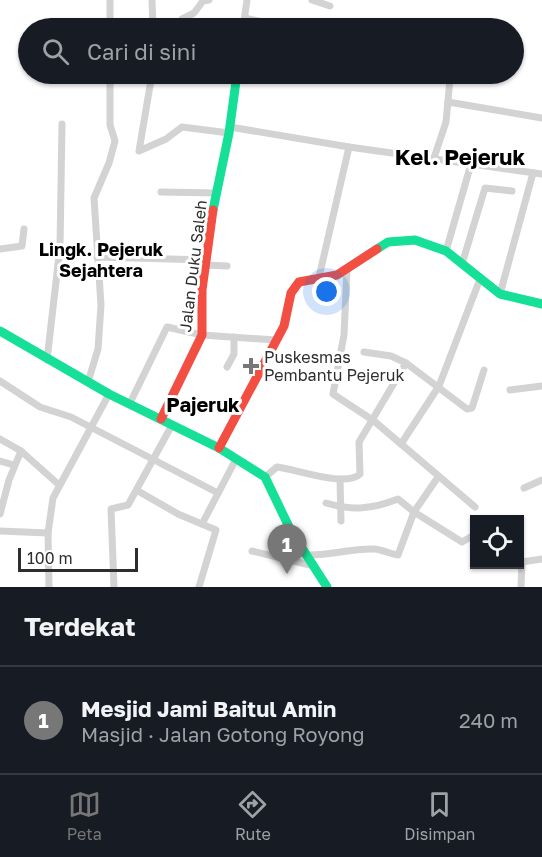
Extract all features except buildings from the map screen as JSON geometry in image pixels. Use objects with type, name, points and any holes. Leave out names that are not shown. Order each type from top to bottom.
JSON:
[{"type":"street","points":[[110,0],[110,18]]},
{"type":"street","points":[[152,0],[153,18]]},
{"type":"street","points":[[184,18],[194,13],[203,1],[209,0]]},
{"type":"street","points":[[245,18],[246,0]]},
{"type":"street","points":[[312,0],[330,6]]},
{"type":"street","points":[[88,382],[98,349],[101,305],[93,198],[109,163],[115,141],[110,124],[110,84]]},
{"type":"street","points":[[150,84],[139,151],[166,139],[182,127],[230,130],[542,174]]},
{"type":"street","name":"Jalan Duku Saleh","points":[[161,419],[202,334],[206,263],[230,130],[236,84]]},
{"type":"street","points":[[434,158],[446,122],[449,84]]},
{"type":"street","points":[[448,102],[542,118]]},
{"type":"street","points":[[46,360],[60,247],[62,124]]},
{"type":"street","points":[[319,277],[349,147]]},
{"type":"street","points":[[446,251],[471,164]]},
{"type":"street","points":[[500,294],[533,173]]},
{"type":"street","points":[[462,264],[485,188],[512,191]]},
{"type":"street","points":[[161,192],[217,193]]},
{"type":"street","points":[[0,249],[22,246],[24,229]]},
{"type":"street","points":[[219,448],[284,326],[295,285],[307,279],[332,277],[374,249],[401,240],[415,240],[446,251],[500,294],[542,304]]},
{"type":"street","points":[[97,257],[227,266]]},
{"type":"street","points":[[347,269],[343,348],[333,389],[336,398],[374,421],[475,507]]},
{"type":"street","points":[[401,444],[439,386],[480,279]]},
{"type":"street","points":[[130,404],[167,327],[202,334],[276,340]]},
{"type":"street","points":[[0,331],[46,360],[219,448],[265,477],[291,531],[327,587]]},
{"type":"street","points":[[227,368],[234,354],[234,337]]},
{"type":"street","points":[[364,352],[391,356],[406,363],[470,409],[484,370]]},
{"type":"street","points":[[265,477],[273,469],[279,467],[340,479],[354,478],[360,474],[362,467],[358,455],[359,442],[374,421],[406,363]]},
{"type":"street","points":[[0,381],[40,407],[90,427],[218,493]]},
{"type":"street","points":[[510,390],[542,386]]},
{"type":"street","points":[[49,587],[50,506],[58,484],[109,394]]},
{"type":"street","points":[[114,587],[111,509],[126,507],[138,491],[172,425]]},
{"type":"street","points":[[0,439],[21,452],[58,484]]},
{"type":"street","points":[[0,514],[14,465],[21,452]]},
{"type":"street","points":[[202,524],[236,459]]},
{"type":"street","points":[[0,461],[14,465]]},
{"type":"street","points":[[307,555],[328,556],[350,550],[375,549],[398,555],[414,512],[438,477]]},
{"type":"street","points":[[340,479],[341,521]]},
{"type":"street","points":[[524,488],[542,480]]},
{"type":"street","points":[[138,491],[216,532],[199,587]]},
{"type":"street","points":[[326,503],[340,507],[370,508],[399,500],[462,542],[470,538]]},
{"type":"street","points":[[0,531],[48,533]]},
{"type":"street","points":[[252,551],[314,566]]},
{"type":"street","points":[[521,587],[522,562],[542,559]]},
{"type":"traffic: fast","points":[[213,210],[229,133],[236,84]]},
{"type":"traffic: fast","points":[[377,249],[388,242],[415,240],[446,251],[500,294],[542,304]]},
{"type":"traffic: fast","points":[[0,331],[109,394],[219,448],[265,477],[291,531],[327,587]]},
{"type":"traffic: jam","points":[[161,419],[202,335],[202,290],[213,210]]},
{"type":"traffic: jam","points":[[219,448],[284,326],[291,293],[299,282],[337,275],[377,249]]},
{"type":"place","name":"Puskesmas Pembantu Pejeruk","points":[[251,366]]},
{"type":"place","name":"Mesjid Jami Baitul Amin","points":[[287,574]]},
{"type":"district","name":"Kel. Pejeruk","points":[[460,156]]},
{"type":"district","name":"Lingk. Pejeruk Sejahtera","points":[[101,259]]},
{"type":"district","name":"Pajeruk","points":[[203,404]]}]
